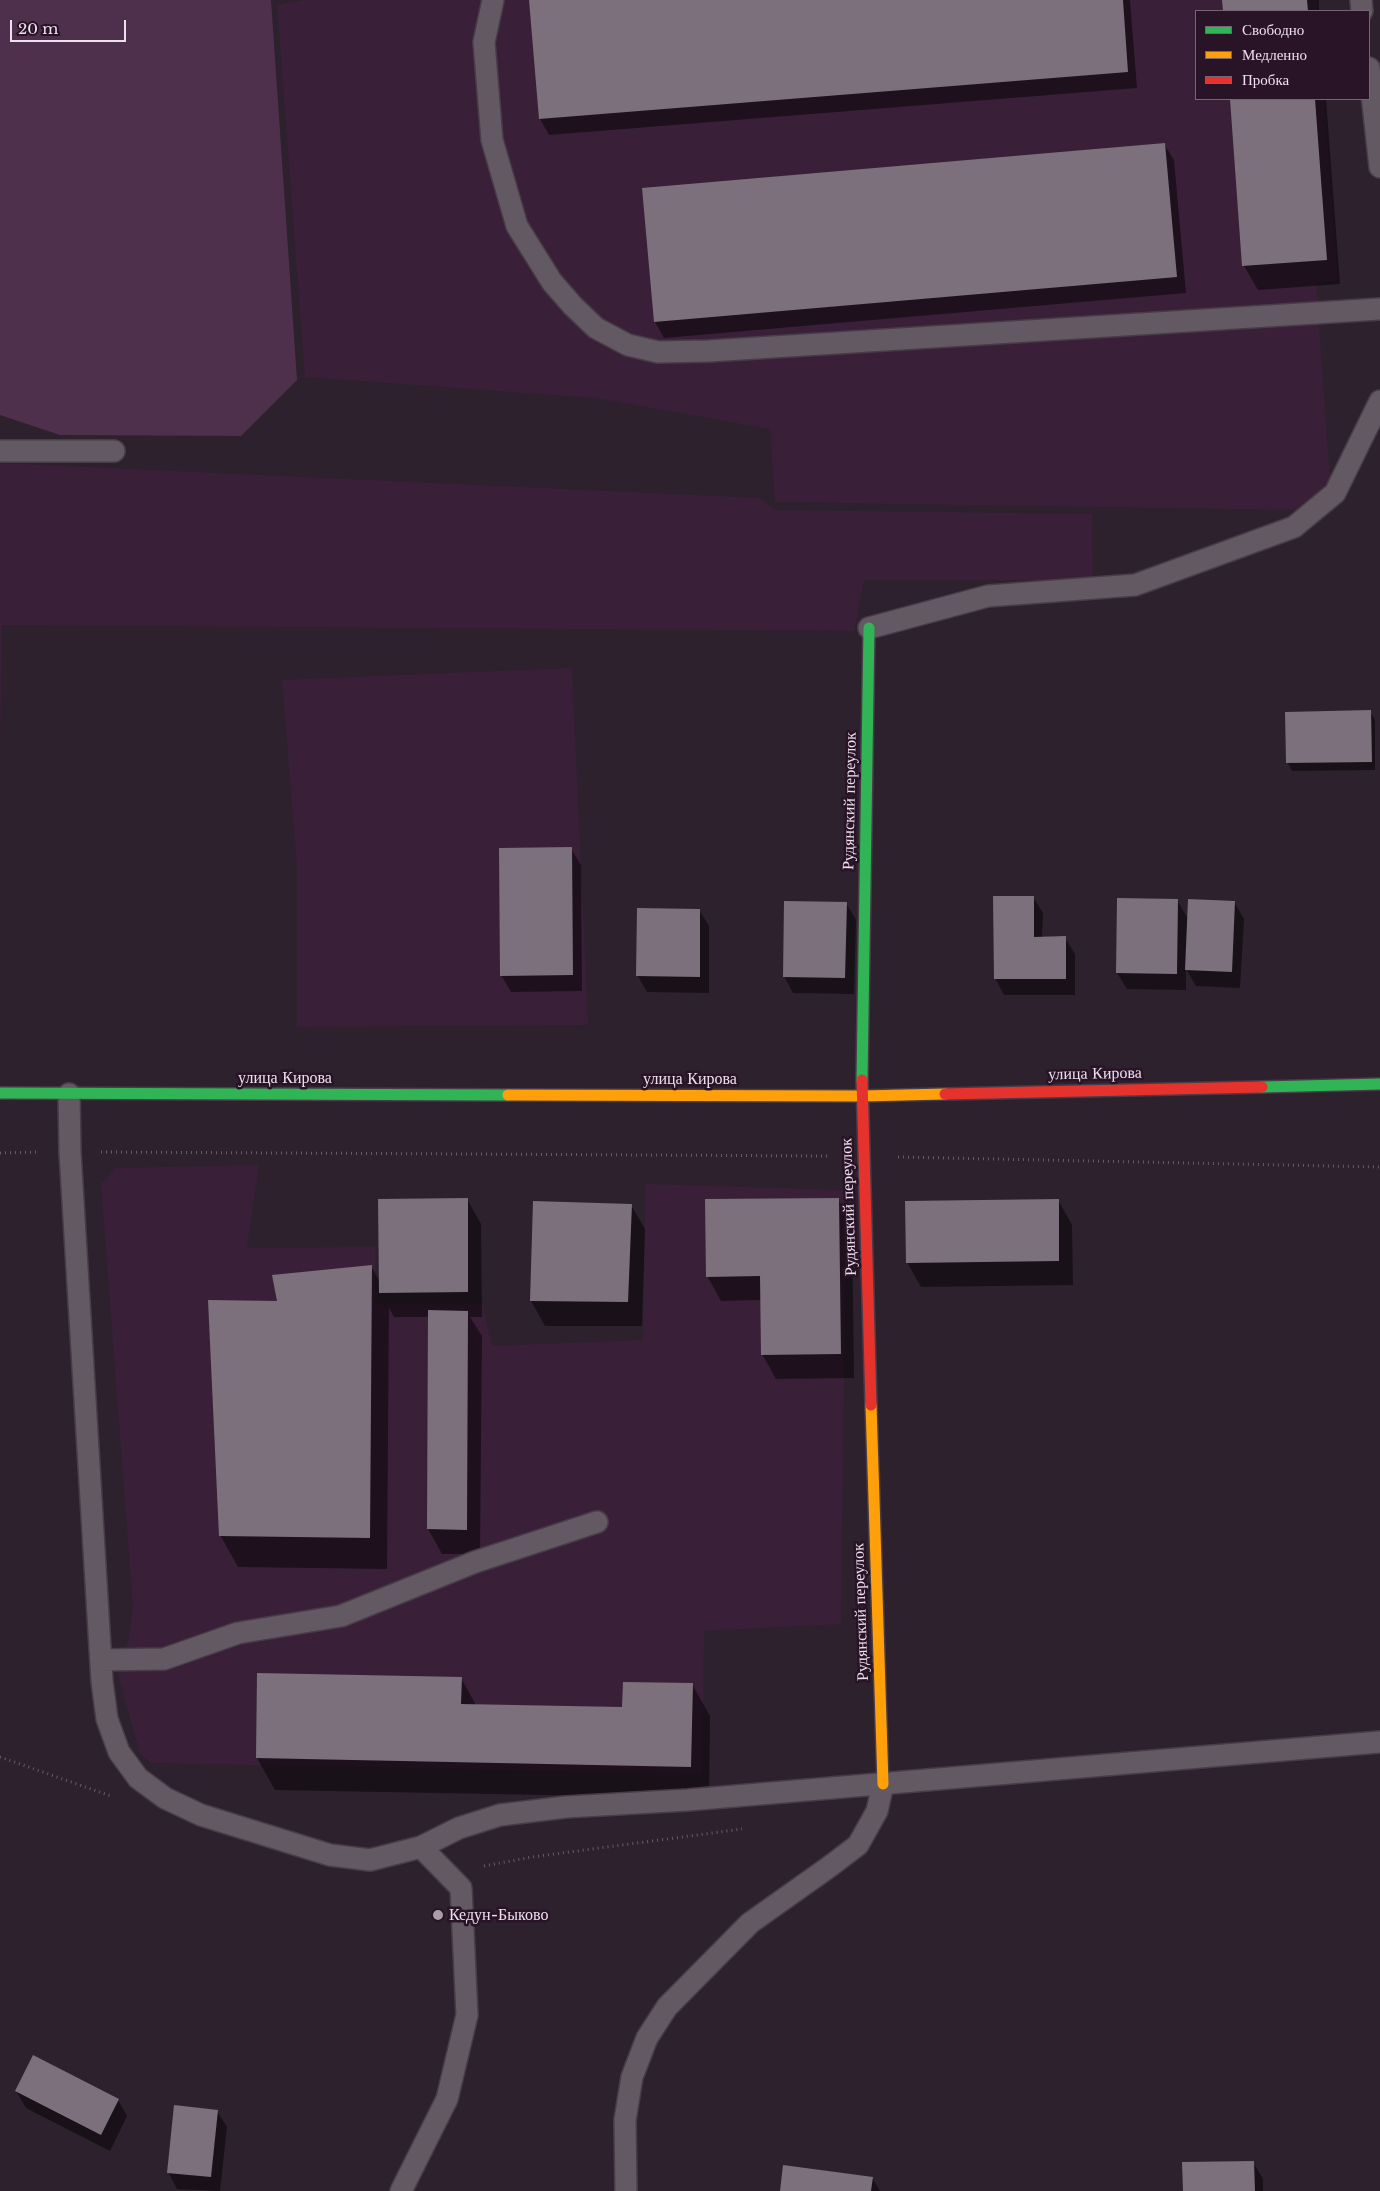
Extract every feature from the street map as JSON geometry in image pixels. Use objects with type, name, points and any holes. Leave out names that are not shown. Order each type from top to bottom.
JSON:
[{"type":"main road","name":"Рудянский переулок","points":[[869,628],[862,1096],[883,1784]]},
{"type":"main road","name":"улица Кирова","points":[[0,1093],[862,1096],[1380,1084]]},
{"type":"lane","points":[[493,0],[484,42],[492,140],[517,226],[552,282],[573,306],[596,328],[628,345],[658,352],[709,351],[1380,309]]},
{"type":"lane","points":[[1370,77],[1380,167]]},
{"type":"lane","points":[[869,628],[988,596],[1135,585],[1294,527],[1335,493],[1380,401]]},
{"type":"lane","points":[[0,451],[114,450]]},
{"type":"lane","points":[[69,1094],[70,1152],[101,1660],[107,1719],[119,1752],[138,1778],[165,1798],[201,1816],[330,1854],[370,1860],[422,1847],[459,1828],[500,1815],[566,1807],[688,1800],[1380,1742]]},
{"type":"lane","points":[[101,1660],[164,1659],[238,1633],[341,1616],[475,1562],[597,1522]]},
{"type":"lane","points":[[626,2191],[625,2120],[632,2076],[647,2038],[667,2007],[750,1923],[858,1845],[877,1812],[883,1784]]},
{"type":"lane","points":[[401,2191],[447,2099],[467,2015],[462,1888],[422,1847]]},
{"type":"path","points":[[0,1153],[864,1156],[1380,1167]]},
{"type":"shaded area","points":[[0,0],[271,0],[297,380],[241,436],[60,435],[0,415]]},
{"type":"shaded area","points":[[304,0],[1317,0],[1317,10],[1195,10],[1195,100],[1324,100],[1338,280],[1316,283],[1330,480],[1299,510],[775,502],[770,429],[596,398],[305,377],[277,5]]},
{"type":"shaded area","points":[[0,463],[759,498],[775,510],[1092,514],[1093,580],[864,580],[854,631],[2,625],[0,760]]},
{"type":"shaded area","points":[[572,668],[588,1025],[297,1027],[297,865],[282,680]]},
{"type":"shaded area","points":[[259,1165],[247,1248],[375,1247],[375,1303],[482,1304],[492,1346],[643,1340],[645,1184],[846,1190],[841,1624],[704,1631],[703,1774],[152,1763],[140,1754],[118,1675],[129,1637],[133,1607],[101,1184],[116,1168]]},
{"type":"building","points":[[529,0],[1123,0],[1128,72],[539,119]]},
{"type":"building","points":[[1222,0],[1307,0],[1308,10],[1223,10]]},
{"type":"building","points":[[1230,100],[1315,100],[1327,260],[1242,266]]},
{"type":"building","points":[[1165,143],[1177,277],[654,322],[642,188]]},
{"type":"building","points":[[1371,710],[1372,762],[1286,763],[1285,712]]},
{"type":"building","points":[[572,847],[573,975],[500,976],[499,848]]},
{"type":"building","points":[[993,896],[1034,896],[1034,937],[1066,936],[1066,979],[994,979]]},
{"type":"building","points":[[1117,898],[1178,899],[1177,974],[1116,973]]},
{"type":"building","points":[[1188,899],[1235,901],[1232,972],[1185,970]]},
{"type":"building","points":[[784,901],[847,902],[845,978],[783,977]]},
{"type":"building","points":[[637,908],[700,909],[700,977],[636,976]]},
{"type":"building","points":[[468,1198],[468,1292],[379,1293],[378,1199]]},
{"type":"building","points":[[839,1198],[841,1354],[761,1355],[760,1276],[706,1277],[705,1199]]},
{"type":"building","points":[[1059,1199],[1059,1261],[906,1263],[905,1201]]},
{"type":"building","points":[[533,1201],[632,1204],[628,1302],[530,1301]]},
{"type":"building","points":[[372,1265],[370,1538],[219,1536],[208,1300],[277,1301],[272,1275]]},
{"type":"building","points":[[428,1310],[468,1311],[467,1530],[427,1529]]},
{"type":"building","points":[[257,1673],[462,1677],[461,1704],[622,1707],[623,1682],[693,1683],[691,1767],[256,1758]]},
{"type":"building","points":[[33,2055],[119,2099],[101,2135],[15,2091]]},
{"type":"building","points":[[174,2105],[218,2110],[211,2177],[167,2173]]},
{"type":"building","points":[[1254,2161],[1255,2191],[1183,2191],[1182,2162]]},
{"type":"building","points":[[783,2165],[873,2177],[871,2191],[780,2191]]},
{"type":"traffic: fast","points":[[862,1080],[869,628]]},
{"type":"traffic: fast","points":[[1262,1087],[1380,1084]]},
{"type":"traffic: fast","points":[[0,1093],[508,1095]]},
{"type":"traffic: slow","points":[[508,1095],[862,1096],[945,1094]]},
{"type":"traffic: slow","points":[[871,1405],[883,1784]]},
{"type":"traffic: jam","points":[[862,1080],[871,1405]]},
{"type":"traffic: jam","points":[[945,1094],[1262,1087]]},
{"type":"place","name":"Кедун-Быково","points":[[438,1915]]}]
